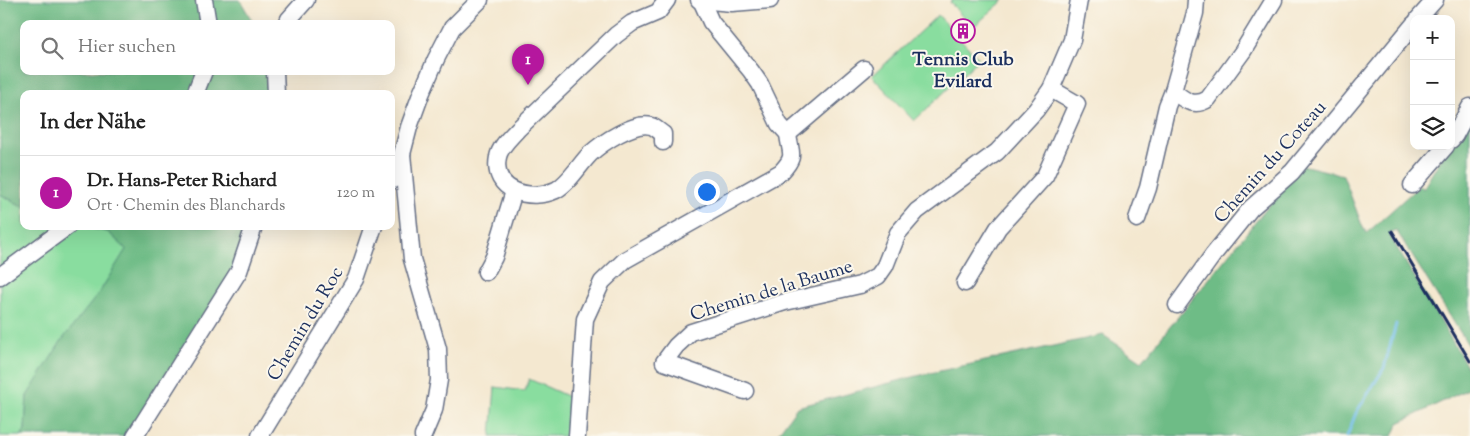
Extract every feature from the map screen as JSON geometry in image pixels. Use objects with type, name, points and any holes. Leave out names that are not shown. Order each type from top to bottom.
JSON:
[{"type":"street","points":[[204,0],[207,20]]},
{"type":"street","points":[[288,20],[306,0]]},
{"type":"street","points":[[395,171],[421,94],[448,36],[452,28],[480,0]]},
{"type":"street","points":[[663,142],[663,134],[651,126],[635,126],[617,135],[591,154],[556,189],[542,193],[524,194],[506,187],[500,179],[497,168],[498,155],[507,142],[616,35],[632,23],[658,12],[667,0]]},
{"type":"street","points":[[700,0],[732,3],[770,0]]},
{"type":"street","points":[[577,436],[585,319],[602,282],[625,260],[781,172],[790,162],[792,151],[788,134],[779,124],[760,84],[751,70],[711,22],[700,0]]},
{"type":"street","name":"Chemin de la Baume","points":[[745,391],[664,362],[676,346],[691,332],[784,302],[860,285],[878,276],[885,266],[898,233],[917,211],[997,152],[1036,110],[1051,89],[1072,40],[1079,0]]},
{"type":"street","points":[[1137,219],[1150,179],[1166,106],[1173,91],[1195,13],[1196,0]]},
{"type":"street","points":[[1173,91],[1192,103],[1200,103],[1208,99],[1243,51],[1274,0]]},
{"type":"street","points":[[1422,15],[1435,0]]},
{"type":"street","name":"Chemin du Coteau","points":[[1178,306],[1213,256],[1251,208],[1292,172],[1410,29]]},
{"type":"street","points":[[788,134],[864,69]]},
{"type":"street","points":[[197,90],[202,75]]},
{"type":"street","points":[[275,75],[276,90]]},
{"type":"street","points":[[964,283],[998,228],[1045,176],[1077,104],[1051,89]]},
{"type":"street","points":[[1455,135],[1470,107]]},
{"type":"street","points":[[1412,185],[1443,150]]},
{"type":"street","points":[[402,154],[412,259],[438,349],[439,380],[434,410],[423,436]]},
{"type":"street","points":[[486,272],[494,257],[514,191]]},
{"type":"street","points":[[0,276],[63,230]]},
{"type":"street","points":[[135,436],[239,271],[253,230]]},
{"type":"street","name":"Chemin du Roc","points":[[260,436],[356,279],[373,230]]},
{"type":"green space","points":[[0,0],[240,0],[252,20],[20,20],[20,75],[275,75],[276,90],[20,90],[20,205],[0,194]]},
{"type":"green space","points":[[952,0],[1004,0],[972,28],[950,2]]},
{"type":"green space","points":[[938,15],[979,59],[914,121],[872,76]]},
{"type":"green space","points":[[1470,117],[1470,348],[1396,230],[1388,233],[1470,372],[1470,388],[1399,423],[1393,436],[776,436],[797,407],[917,376],[1103,335],[1142,361],[1302,165],[1343,175],[1363,228],[1367,233],[1420,185],[1423,189],[1447,150],[1455,150],[1455,138]]},
{"type":"green space","points":[[0,194],[20,205],[20,230],[99,230],[108,232],[127,249],[99,293],[27,396],[25,430],[21,436],[0,436]]},
{"type":"green space","points":[[99,230],[253,230],[239,271],[135,436],[21,436],[25,430],[27,396],[62,340],[99,293],[126,249],[108,232]]},
{"type":"green space","points":[[529,379],[578,401],[577,436],[491,436],[495,387],[525,391]]},
{"type":"waterway","points":[[1347,436],[1356,413],[1384,368],[1396,324]]},
{"type":"railway","points":[[1392,231],[1470,361]]},
{"type":"place","name":"Tennis Club Evilard","points":[[963,31]]},
{"type":"place","name":"Dr. Hans-Peter Richard","points":[[528,85]]}]
